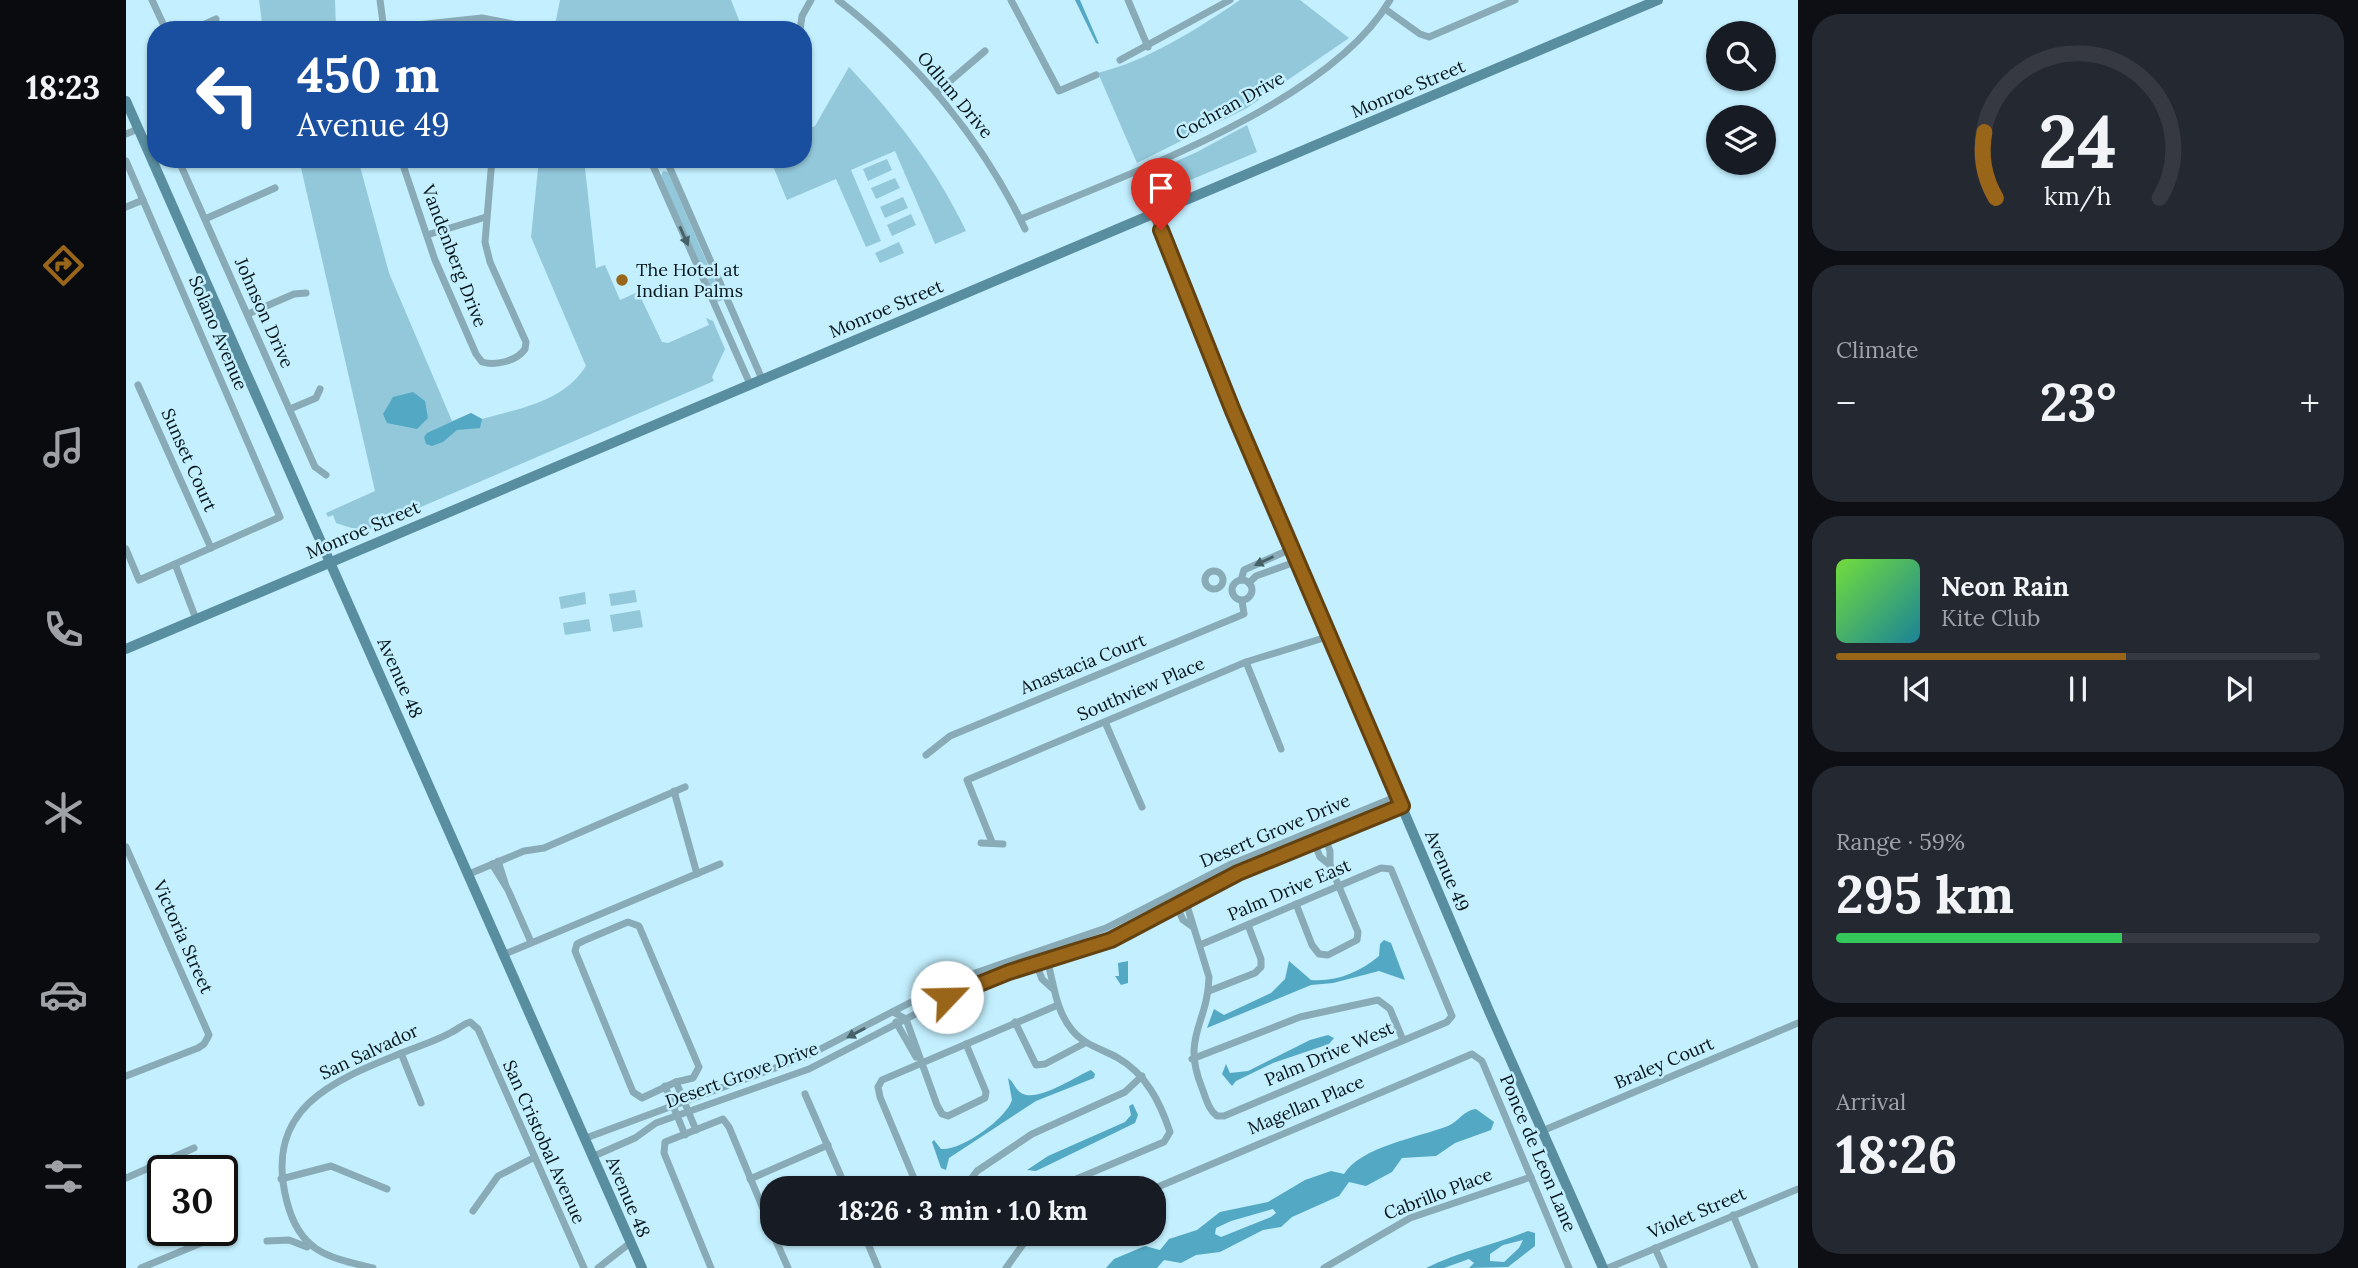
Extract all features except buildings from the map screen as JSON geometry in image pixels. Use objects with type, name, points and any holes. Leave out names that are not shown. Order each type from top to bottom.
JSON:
[{"type":"main road","name":"Monroe Street","points":[[126,649],[1658,0]]},
{"type":"main road","name":"Avenue 48","points":[[126,101],[147,149]]},
{"type":"main road","name":"Avenue 48","points":[[155,168],[642,1268]]},
{"type":"main road","name":"Avenue 49","points":[[1154,213],[1400,801],[1542,1131],[1605,1268]]},
{"type":"street","points":[[152,0],[162,21]]},
{"type":"street","points":[[380,0],[382,21]]},
{"type":"street","points":[[801,21],[811,0]]},
{"type":"street","name":"Odlum Drive","points":[[838,0],[889,43],[936,93],[982,152],[1025,229]]},
{"type":"street","points":[[1011,0],[1059,91],[1096,75]]},
{"type":"street","points":[[1128,0],[1148,47]]},
{"type":"street","points":[[1120,60],[1230,0]]},
{"type":"street","name":"Cochran Drive","points":[[1021,219],[1174,155],[1245,119],[1335,59],[1364,34],[1390,0]]},
{"type":"street","points":[[1385,9],[1420,34],[1429,37],[1515,0]]},
{"type":"street","points":[[455,21],[482,18],[498,21]]},
{"type":"street","points":[[212,21],[216,19]]},
{"type":"street","points":[[936,93],[985,51]]},
{"type":"street","points":[[126,134],[138,129]]},
{"type":"street","name":"Solano Avenue","points":[[126,161],[280,517],[211,548]]},
{"type":"street","name":"Johnson Drive","points":[[182,168],[316,467],[326,475]]},
{"type":"street","name":"Vandenberg Drive","points":[[404,168],[427,235],[482,362],[491,364],[518,357],[525,349],[523,335],[490,262],[485,242],[486,218]]},
{"type":"street","points":[[427,235],[486,218],[491,168]]},
{"type":"street","points":[[656,168],[750,384]]},
{"type":"street","points":[[670,168],[762,379]]},
{"type":"street","points":[[205,219],[275,188]]},
{"type":"street","points":[[126,207],[143,200]]},
{"type":"street","points":[[248,314],[294,294],[306,293]]},
{"type":"street","name":"Sunset Court","points":[[138,385],[211,548]]},
{"type":"street","points":[[290,409],[316,398],[320,389]]},
{"type":"street","points":[[126,550],[139,580],[211,548]]},
{"type":"street","points":[[1245,582],[1244,570],[1293,548]]},
{"type":"street","points":[[1223,584],[1232,587],[1298,561]]},
{"type":"street","points":[[175,564],[195,619]]},
{"type":"street","name":"Anastacia Court","points":[[926,755],[950,736],[1244,614],[1242,601],[1251,594],[1245,582]]},
{"type":"street","points":[[1232,587],[1232,595],[1242,601]]},
{"type":"street","name":"Southview Place","points":[[992,842],[967,780],[1246,662],[1330,636]]},
{"type":"street","points":[[1246,662],[1281,749]]},
{"type":"street","points":[[1105,722],[1142,807]]},
{"type":"street","points":[[469,874],[524,851],[544,848],[685,787]]},
{"type":"street","points":[[674,791],[697,874]]},
{"type":"street","name":"Desert Grove Drive","points":[[586,1138],[834,1044],[952,981],[1106,928],[1229,865],[1400,801]]},
{"type":"street","name":"Desert Grove Drive","points":[[594,1156],[635,1138],[656,1123],[809,1069],[962,990],[1111,940],[1238,873],[1314,843],[1400,801]]},
{"type":"street","points":[[1296,904],[1312,945],[1319,954],[1328,955],[1350,946],[1357,940],[1358,932],[1330,865],[1330,852],[1321,829]]},
{"type":"street","points":[[1310,833],[1320,857],[1330,865]]},
{"type":"street","points":[[981,843],[1003,844]]},
{"type":"street","name":"Victoria Street","points":[[126,846],[206,1027],[208,1040],[198,1048],[128,1076]]},
{"type":"street","points":[[495,862],[531,942]]},
{"type":"street","points":[[505,954],[720,864]]},
{"type":"street","name":"Palm Drive East","points":[[1200,945],[1381,868],[1391,869],[1452,1016]]},
{"type":"street","points":[[1182,891],[1208,967],[1209,991],[1195,1032],[1192,1059],[1300,1017],[1378,1000],[1390,1009],[1403,1040]]},
{"type":"street","points":[[1172,896],[1184,920],[1193,927]]},
{"type":"street","points":[[628,922],[639,926],[699,1067],[692,1078],[664,1086],[646,1097],[633,1092],[575,955],[577,944],[628,922]]},
{"type":"street","points":[[1209,991],[1255,973],[1261,967],[1261,958],[1248,925]]},
{"type":"street","points":[[1044,950],[1058,1005],[1072,1031],[1085,1043],[1120,1059],[1142,1076],[1152,1091],[1169,1135],[1157,1145],[1083,1176]]},
{"type":"street","points":[[1032,953],[1042,979],[1053,989]]},
{"type":"street","points":[[913,1176],[878,1091],[882,1080],[1058,1005]]},
{"type":"street","points":[[893,1012],[906,1019],[920,1063],[942,1114],[948,1116],[979,1104],[985,1098],[986,1092],[966,1044]]},
{"type":"street","points":[[893,1012],[920,1063]]},
{"type":"street","name":"Palm Drive West","points":[[1192,1059],[1209,1107],[1217,1116],[1224,1116],[1447,1022],[1452,1016]]},
{"type":"street","name":"San Salvador","points":[[310,1248],[291,1218],[281,1179],[286,1139],[305,1105],[342,1077],[470,1022],[478,1029]]},
{"type":"street","points":[[1015,1022],[1035,1065],[1045,1064],[1085,1043]]},
{"type":"street","name":"Braley Court","points":[[1542,1131],[1798,1023]]},
{"type":"street","name":"San Cristobal Avenue","points":[[478,1029],[584,1268]]},
{"type":"street","points":[[401,1053],[421,1103]]},
{"type":"street","name":"Ponce de Leon Lane","points":[[1472,1054],[1482,1061],[1569,1268]]},
{"type":"street","name":"Magellan Place","points":[[1166,1183],[1440,1065],[1472,1054]]},
{"type":"street","points":[[973,1176],[1032,1134],[1125,1092],[1142,1076]]},
{"type":"street","points":[[676,1082],[696,1130]]},
{"type":"street","points":[[664,1086],[685,1135]]},
{"type":"street","points":[[805,1094],[841,1176]]},
{"type":"street","points":[[652,1113],[656,1123]]},
{"type":"street","points":[[711,1268],[662,1148],[664,1142],[719,1119],[726,1122],[760,1203]]},
{"type":"street","points":[[750,1180],[828,1145]]},
{"type":"street","points":[[126,1178],[194,1149]]},
{"type":"street","points":[[473,1211],[498,1176],[533,1158]]},
{"type":"street","points":[[281,1179],[331,1166],[387,1189]]},
{"type":"street","name":"Cabrillo Place","points":[[1324,1268],[1410,1218],[1531,1177]]},
{"type":"street","name":"Violet Street","points":[[1605,1268],[1798,1188]]},
{"type":"street","points":[[1733,1215],[1755,1268]]},
{"type":"street","points":[[267,1241],[289,1240],[371,1268]]},
{"type":"street","points":[[598,1268],[630,1243]]},
{"type":"street","points":[[141,1268],[194,1246]]},
{"type":"street","points":[[779,1246],[788,1268]]},
{"type":"street","points":[[869,1246],[878,1268]]},
{"type":"street","points":[[1006,1268],[1022,1246]]},
{"type":"street","points":[[1655,1248],[1664,1268]]},
{"type":"shaded area","points":[[259,0],[335,0],[336,21],[262,21]]},
{"type":"shaded area","points":[[560,0],[731,0],[739,21],[556,21]]},
{"type":"shaded area","points":[[1075,0],[1080,0],[1099,44],[1096,43]]},
{"type":"shaded area","points":[[1240,0],[1300,0],[1349,38],[1247,108],[1137,163],[1098,73],[1154,52]]},
{"type":"shaded area","points":[[849,67],[914,144],[942,186],[966,231],[935,244],[895,151],[851,170],[881,241],[866,247],[836,179],[787,200],[774,168],[812,168],[812,127]]},
{"type":"shaded area","points":[[1247,125],[1257,152],[1152,196],[1143,176],[1197,152]]},
{"type":"shaded area","points":[[887,159],[892,170],[868,181],[863,169]]},
{"type":"shaded area","points":[[301,168],[360,168],[389,273],[452,421],[471,413],[482,419],[540,402],[566,388],[586,366],[531,237],[538,168],[585,168],[596,268],[605,265],[620,300],[638,292],[662,342],[668,343],[709,325],[706,318],[713,321],[725,349],[712,377],[714,381],[365,531],[363,528],[358,530],[336,523],[333,515],[328,517],[326,513],[375,491]]},
{"type":"shaded area","points":[[663,171],[668,172],[723,300],[717,302],[661,176]]},
{"type":"shaded area","points":[[895,178],[900,188],[876,199],[871,188]]},
{"type":"shaded area","points":[[903,197],[908,208],[885,218],[880,207]]},
{"type":"shaded area","points":[[911,214],[916,225],[892,236],[887,225]]},
{"type":"shaded area","points":[[899,242],[904,253],[880,263],[875,253]]},
{"type":"shaded area","points":[[413,392],[425,401],[428,418],[417,429],[387,423],[383,414],[393,397]]},
{"type":"shaded area","points":[[471,413],[482,419],[480,428],[457,430],[443,442],[432,446],[426,444],[424,437],[427,433]]},
{"type":"shaded area","points":[[635,590],[637,602],[611,606],[609,594]]},
{"type":"shaded area","points":[[585,592],[586,604],[561,609],[559,597]]},
{"type":"shaded area","points":[[640,610],[643,627],[613,632],[610,615]]},
{"type":"shaded area","points":[[589,619],[591,631],[565,635],[563,623]]},
{"type":"shaded area","points":[[1384,940],[1391,943],[1405,980],[1379,971],[1333,983],[1311,985],[1207,1028],[1214,1009],[1224,1015],[1271,993],[1285,979],[1289,961],[1311,980],[1339,978],[1364,967],[1379,956],[1380,944]]},
{"type":"shaded area","points":[[1128,961],[1128,983],[1121,985],[1115,976],[1119,976],[1118,963]]},
{"type":"shaded area","points":[[1328,1035],[1334,1038],[1329,1044],[1273,1063],[1236,1081],[1232,1086],[1222,1074],[1226,1064],[1230,1073],[1248,1071],[1310,1040]]},
{"type":"shaded area","points":[[1091,1070],[1095,1074],[1094,1078],[1036,1101],[949,1158],[946,1170],[941,1168],[932,1142],[934,1140],[941,1149],[960,1145],[992,1124],[1012,1100],[1008,1078],[1020,1092],[1030,1095],[1057,1087]]},
{"type":"shaded area","points":[[1133,1104],[1138,1115],[1135,1123],[1036,1171],[1027,1170],[1048,1156],[1125,1122],[1131,1115],[1129,1106]]},
{"type":"shaded area","points":[[1476,1109],[1494,1122],[1491,1130],[1455,1143],[1436,1156],[1402,1158],[1392,1172],[1366,1186],[1349,1182],[1339,1196],[1292,1217],[1281,1227],[1263,1230],[1220,1252],[1196,1255],[1181,1263],[1164,1260],[1157,1268],[1106,1268],[1114,1259],[1145,1246],[1160,1250],[1166,1246],[1169,1239],[1197,1230],[1220,1212],[1268,1202],[1305,1180],[1331,1171],[1344,1174],[1363,1157],[1377,1150],[1448,1126]],"holes":[[[1273,1209],[1276,1213],[1221,1237],[1215,1234],[1216,1228],[1231,1221]]]},
{"type":"shaded area","points":[[1528,1231],[1535,1233],[1535,1246],[1508,1267],[1469,1268],[1474,1263],[1469,1259],[1444,1268],[1426,1268],[1452,1257]],"holes":[[[1523,1240],[1519,1248],[1504,1262],[1490,1261],[1490,1254],[1503,1245]]]},
{"type":"place","name":"The Hotel at Indian Palms","points":[[622,280]]},
{"type":"route","points":[[947,997],[1009,972],[1111,940],[1238,873],[1402,806],[1233,411],[1161,230]]}]
